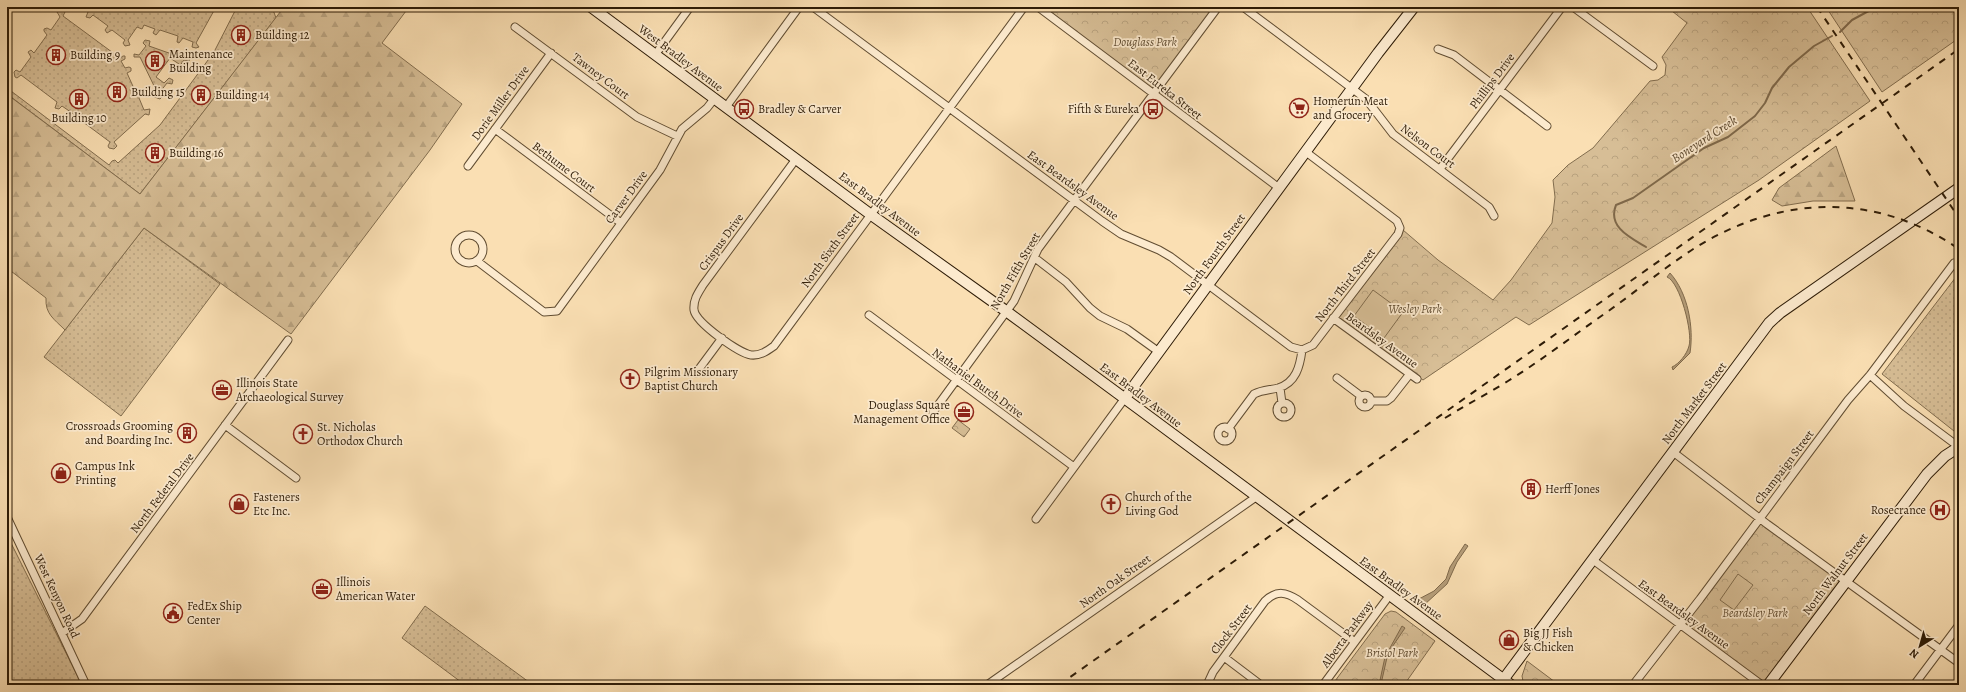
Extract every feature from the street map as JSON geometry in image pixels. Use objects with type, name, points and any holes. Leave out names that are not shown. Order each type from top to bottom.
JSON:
[{"type":"street","name":"West Bradley Avenue","points":[[591,7],[755,129]]},
{"type":"street","points":[[655,55],[690,7]]},
{"type":"street","points":[[726,107],[799,7]]},
{"type":"street","name":"East Beardsley Avenue","points":[[813,7],[1074,201],[1121,234],[1159,250],[1208,284],[1291,346],[1302,350]]},
{"type":"street","name":"North Sixth Street","points":[[722,338],[744,353],[751,355],[757,355],[768,351],[774,346],[1024,7]]},
{"type":"street","name":"East Eureka Street","points":[[1038,7],[1279,188]]},
{"type":"street","name":"North Fifth Street","points":[[933,412],[1006,311],[1022,286],[1038,249],[1218,7]]},
{"type":"street","name":"Nelson Court","points":[[1243,7],[1372,104],[1383,122],[1393,134],[1489,207],[1494,216]]},
{"type":"street","name":"North Fourth Street","points":[[1036,519],[1352,88],[1414,7]]},
{"type":"street","name":"Phillips Drive","points":[[1440,169],[1562,7]]},
{"type":"street","points":[[1573,7],[1653,66]]},
{"type":"street","name":"Tawney Court","points":[[515,27],[637,117],[677,136]]},
{"type":"street","points":[[1438,49],[1454,55],[1546,126]]},
{"type":"street","name":"Dorie Miller Drive","points":[[468,166],[551,53]]},
{"type":"street","name":"Carver Drive","points":[[477,261],[544,312],[556,311],[660,170],[677,136],[687,123],[707,108],[714,99]]},
{"type":"street","name":"Bethume Court","points":[[494,129],[621,223]]},
{"type":"street","name":"East Bradley Avenue","points":[[755,129],[1125,398],[1505,683]]},
{"type":"street","name":"North Third Street","points":[[1302,350],[1313,345],[1375,266],[1398,234],[1400,228],[1397,221],[1384,210],[1306,152]]},
{"type":"street","name":"Crispus Drive","points":[[722,338],[705,325],[695,314],[694,301],[696,295],[796,159]]},
{"type":"street","name":"North Market Street","points":[[1505,683],[1673,452],[1761,334],[1780,313],[1959,188]]},
{"type":"street","points":[[470,235],[481,242],[484,250],[477,261],[473,263],[463,262],[456,255],[456,245],[462,238],[470,235]]},
{"type":"street","points":[[1035,258],[1066,282],[1090,308],[1100,316],[1127,329],[1159,352]]},
{"type":"street","name":"Champaign Street","points":[[1633,685],[1848,400],[1870,375],[1954,263]]},
{"type":"street","name":"Nathaniel Burch Drive","points":[[869,316],[1074,467]]},
{"type":"street","name":"Beardsley Avenue","points":[[1333,318],[1409,375],[1417,379]]},
{"type":"street","points":[[696,373],[722,338]]},
{"type":"street","name":"North Federal Drive","points":[[62,633],[82,619],[288,340]]},
{"type":"street","points":[[1228,429],[1254,394],[1280,388],[1292,379],[1298,371],[1302,350]]},
{"type":"street","points":[[1337,378],[1361,396],[1359,401],[1362,406],[1368,406],[1371,401],[1387,401],[1391,398],[1409,375]]},
{"type":"street","points":[[1870,375],[1904,406],[1959,447]]},
{"type":"street","points":[[1280,388],[1282,403]]},
{"type":"street","points":[[225,425],[296,478]]},
{"type":"street","name":"North Walnut Street","points":[[1768,685],[1927,474],[1945,456],[1959,447]]},
{"type":"street","points":[[1673,452],[1846,582],[1959,663]]},
{"type":"street","name":"North Oak Street","points":[[987,685],[1256,496]]},
{"type":"street","name":"West Kenyon Road","points":[[7,517],[86,685]]},
{"type":"street","name":"East Beardsley Avenue","points":[[1593,560],[1762,685]]},
{"type":"street","name":"Clock Street","points":[[1207,685],[1213,672],[1265,601],[1279,592],[1289,594],[1355,642]]},
{"type":"street","name":"Alberta Parkway","points":[[1323,685],[1389,596]]},
{"type":"street","points":[[1914,685],[1959,625]]},
{"type":"street","points":[[1224,657],[1261,685]]},
{"type":"green space","points":[[82,7],[216,7],[196,43],[199,47],[196,48],[192,47],[193,42],[183,38],[179,43],[177,42],[178,36],[160,30],[156,35],[153,33],[155,29],[144,25],[142,29],[137,27],[128,40],[130,45],[125,46],[123,43],[125,40],[112,30],[107,33],[105,30],[108,26],[93,15],[90,18],[86,17],[88,12]]},
{"type":"green space","points":[[237,7],[272,7],[276,18],[140,194],[7,94],[7,88],[109,165],[115,160],[118,163],[160,125],[214,52]]},
{"type":"green space","points":[[284,7],[409,7],[382,43],[462,104],[430,150],[291,334],[144,228],[65,330],[49,312],[46,304],[46,298],[7,268],[7,104],[12,98],[140,194]]},
{"type":"green space","name":"Douglass Park","points":[[1040,7],[1215,7],[1153,92]]},
{"type":"green space","name":"Wesley Park","points":[[1667,7],[1807,7],[1870,101],[1759,180],[1529,325],[1516,317],[1423,380],[1333,318],[1403,230],[1438,260],[1493,300],[1511,280],[1552,223],[1555,197],[1553,180],[1568,165],[1593,148],[1650,81],[1658,80],[1665,75],[1666,65],[1662,57],[1687,23]]},
{"type":"green space","points":[[1826,7],[1959,7],[1959,38],[1882,92]]},
{"type":"green space","points":[[63,10],[65,12],[63,16],[120,58],[125,56],[125,59],[121,61],[125,68],[131,68],[131,71],[127,73],[136,93],[141,91],[143,94],[139,98],[144,110],[150,109],[149,115],[145,114],[114,142],[117,146],[114,149],[109,148],[108,146],[110,142],[79,119],[76,122],[73,121],[75,115],[62,106],[59,109],[55,108],[57,102],[21,75],[17,78],[15,77],[14,72],[16,70],[20,72],[31,57],[28,52],[31,50],[34,53],[47,35],[44,29],[47,28],[51,30],[60,17],[57,12]]},
{"type":"green space","points":[[145,40],[150,41],[149,46],[183,58],[186,54],[190,57],[189,61],[184,60],[179,67],[182,70],[179,73],[175,71],[179,64],[170,58],[156,77],[164,83],[169,78],[173,80],[172,84],[167,83],[160,92],[164,95],[160,99],[152,96],[157,92],[140,57],[134,57],[134,54],[139,55],[146,46],[143,43]]},
{"type":"green space","points":[[1836,146],[1855,201],[1813,201],[1782,206],[1772,200],[1779,188]]},
{"type":"green space","points":[[144,228],[220,284],[121,416],[44,357]]},
{"type":"green space","points":[[1959,273],[1959,435],[1882,374]]},
{"type":"green space","points":[[1373,290],[1403,312],[1384,338],[1354,316]]},
{"type":"green space","points":[[958,420],[970,429],[964,437],[952,428]]},
{"type":"green space","name":"Beardsley Park","points":[[1760,521],[1843,582],[1765,685],[1682,624]]},
{"type":"green space","points":[[7,535],[82,685],[7,685]]},
{"type":"green space","points":[[1738,574],[1753,585],[1734,610],[1720,600]]},
{"type":"green space","points":[[425,606],[533,685],[465,685],[402,638]]},
{"type":"green space","name":"Bristol Park","points":[[1391,611],[1396,612],[1435,641],[1404,685],[1332,685],[1385,614]]},
{"type":"green space","points":[[1527,661],[1559,685],[1528,685],[1523,681],[1522,676]]},
{"type":"shaded area","points":[[1670,273],[1681,290],[1685,300],[1691,332],[1690,353],[1673,370],[1672,367],[1675,366],[1685,355],[1690,340],[1687,320],[1681,298],[1672,281],[1667,277]]},
{"type":"shaded area","points":[[1465,544],[1468,546],[1457,562],[1447,584],[1424,605],[1417,600],[1434,591],[1446,579],[1450,567]]},
{"type":"shaded area","points":[[1402,626],[1405,628],[1388,653],[1381,684],[1379,685],[1385,657]]},
{"type":"waterway","name":"Boneyard Creek","points":[[1840,32],[1852,20],[1876,7]]},
{"type":"waterway","name":"Boneyard Creek","points":[[1646,247],[1628,236],[1618,226],[1614,213],[1616,205],[1633,198],[1704,148],[1728,137],[1755,116],[1765,103],[1772,88],[1789,67],[1814,46],[1832,36]]},
{"type":"railway","points":[[1817,7],[1959,218]]},
{"type":"railway","points":[[1059,685],[1959,49]]},
{"type":"railway","points":[[1445,418],[1533,365],[1698,246],[1730,229],[1763,217],[1796,210],[1829,207],[1862,210],[1895,217],[1927,230],[1959,249]]},
{"type":"place","name":"Building 12","points":[[241,35]]},
{"type":"place","name":"Building 9","points":[[56,55]]},
{"type":"place","name":"Maintenance Building","points":[[155,61]]},
{"type":"place","name":"Building 15","points":[[117,92]]},
{"type":"place","name":"Building 14","points":[[201,95]]},
{"type":"place","name":"Building 10","points":[[79,99]]},
{"type":"place","name":"Homerun Meat and Grocery","points":[[1299,108]]},
{"type":"place","name":"Bradley & Carver","points":[[744,109]]},
{"type":"place","name":"Fifth & Eureka","points":[[1153,109]]},
{"type":"place","name":"Building 16","points":[[155,153]]},
{"type":"place","name":"Pilgrim Missionary Baptist Church","points":[[630,379]]},
{"type":"place","name":"Illinois State Archaeological Survey","points":[[222,390]]},
{"type":"place","name":"Douglass Square Management Office","points":[[964,412]]},
{"type":"place","name":"Crossroads Grooming and Boarding Inc.","points":[[187,433]]},
{"type":"place","name":"St. Nicholas Orthodox Church","points":[[303,434]]},
{"type":"place","name":"Campus Ink Printing","points":[[61,473]]},
{"type":"place","name":"Herff Jones","points":[[1531,489]]},
{"type":"place","name":"Fasteners Etc Inc.","points":[[239,504]]},
{"type":"place","name":"Church of the Living God","points":[[1111,504]]},
{"type":"place","name":"Rosecrance","points":[[1940,510]]},
{"type":"place","name":"Illinois American Water","points":[[322,589]]},
{"type":"place","name":"FedEx Ship Center","points":[[173,613]]},
{"type":"place","name":"Big JJ Fish & Chicken","points":[[1509,640]]}]
